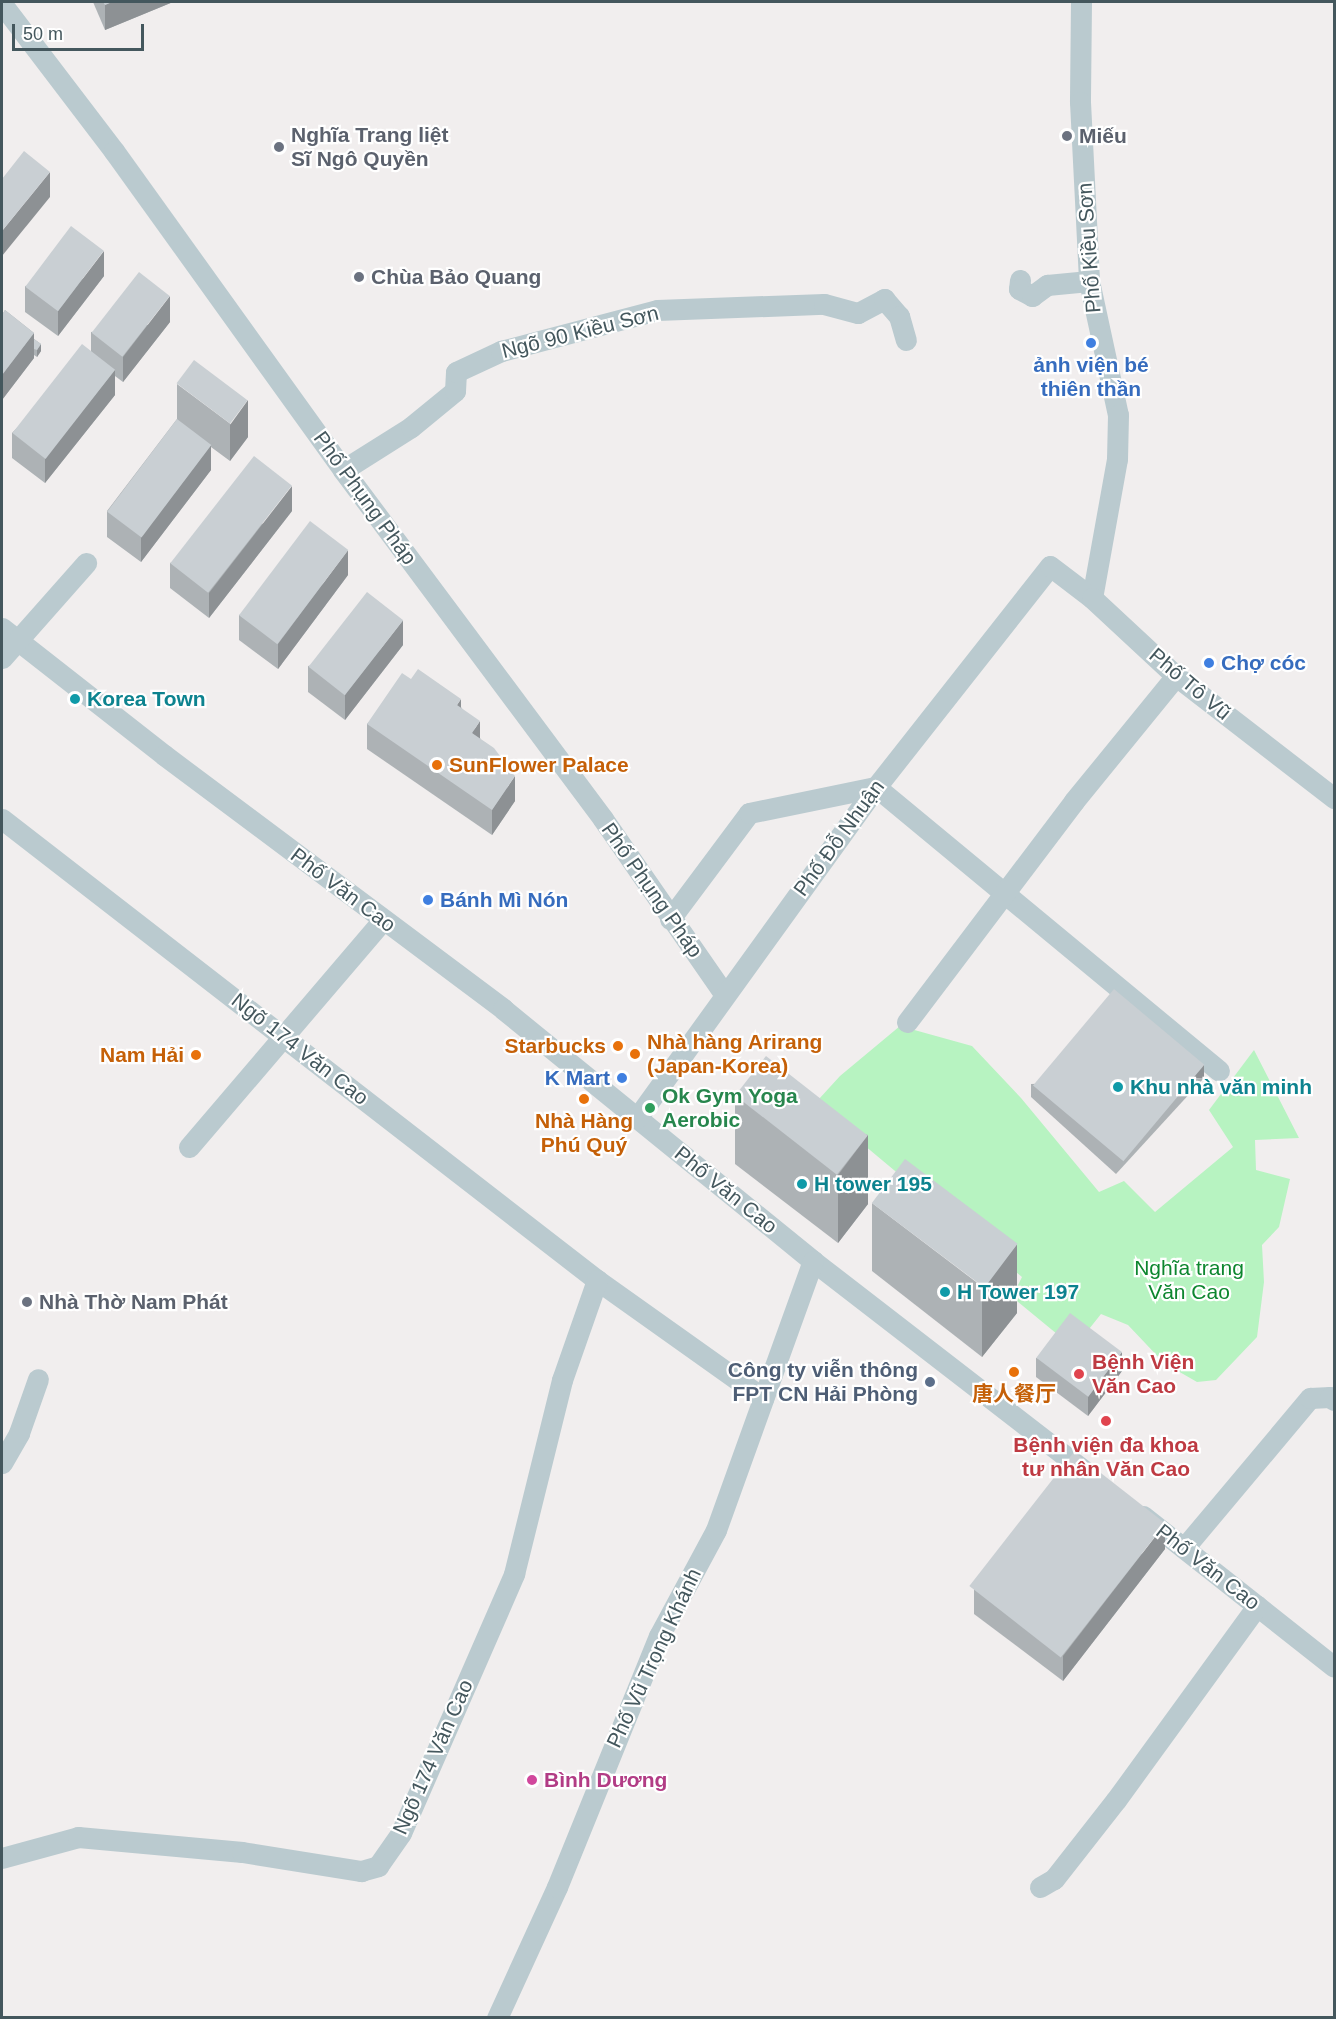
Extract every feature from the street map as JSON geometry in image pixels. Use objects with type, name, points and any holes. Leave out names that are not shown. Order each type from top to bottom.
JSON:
[{"type":"street","name":"Phố Kiều Sơn","points":[[1082,2],[1080,102],[1089,281],[1118,415],[1117,459],[1092,598]]},
{"type":"street","name":"Phố Phụng Pháp","points":[[2,4],[121,161],[343,470],[603,819],[724,994]]},
{"type":"street","points":[[1020,280],[1019,289],[1032,296],[1047,285],[1089,281]]},
{"type":"street","name":"Ngõ 90 Kiều Sơn","points":[[343,470],[411,427],[454,391],[456,372],[501,351],[657,310],[824,304],[858,313],[884,299],[899,316],[906,340]]},
{"type":"street","points":[[2,658],[86,563]]},
{"type":"street","name":"Phố Tô Vũ","points":[[1050,566],[1092,598],[1176,676],[1335,798]]},
{"type":"street","name":"Phố Đỗ Nhuận","points":[[637,1118],[724,994],[876,787],[1050,566]]},
{"type":"street","name":"Phố Văn Cao","points":[[2,628],[383,920],[503,1008],[813,1261],[1108,1490]]},
{"type":"street","points":[[908,1022],[1002,894],[1176,676]]},
{"type":"street","points":[[670,919],[749,813],[876,787],[1002,894],[1219,1071]]},
{"type":"street","name":"Ngõ 174 Văn Cao","points":[[2,819],[597,1280],[763,1398]]},
{"type":"street","points":[[189,1147],[383,920]]},
{"type":"street","name":"Phố Vũ Trọng Khánh","points":[[497,2018],[557,1887],[660,1636],[716,1530],[813,1261]]},
{"type":"street","name":"Ngõ 174 Văn Cao","points":[[2,1858],[78,1837],[242,1852],[361,1870],[378,1866],[401,1833],[514,1574],[562,1380],[597,1280]]},
{"type":"street","points":[[2,1463],[20,1433],[38,1379]]},
{"type":"street","points":[[1184,1548],[1310,1398],[1330,1397],[1335,1400]]},
{"type":"street","name":"Phố Văn Cao","points":[[1127,1504],[1335,1667]]},
{"type":"street","points":[[1040,1887],[1054,1879],[1116,1800],[1257,1606]]},
{"type":"green space","name":"Nghĩa trang Văn Cao","points":[[900,1026],[972,1046],[1021,1098],[1099,1192],[1124,1181],[1155,1212],[1233,1147],[1209,1110],[1254,1050],[1299,1138],[1255,1140],[1256,1170],[1290,1179],[1279,1227],[1262,1245],[1264,1282],[1257,1337],[1216,1380],[1197,1382],[1164,1363],[1128,1325],[1101,1314],[1074,1348],[1012,1297],[1022,1277],[822,1110],[819,1099],[840,1076]]},
{"type":"building","points":[[24,151],[50,172],[2,231],[2,179]]},
{"type":"building","points":[[71,226],[104,251],[58,311],[25,287]]},
{"type":"building","points":[[139,272],[170,296],[122,357],[92,333]]},
{"type":"building","points":[[5,310],[34,333],[2,375],[2,315]]},
{"type":"building","points":[[34,339],[41,344],[37,350],[34,349]]},
{"type":"building","points":[[82,344],[115,370],[46,459],[12,433]]},
{"type":"building","points":[[194,360],[248,400],[230,423],[177,383]]},
{"type":"building","points":[[177,419],[211,445],[142,538],[107,512]]},
{"type":"building","points":[[254,456],[292,486],[208,593],[170,563]]},
{"type":"building","points":[[310,521],[348,550],[277,644],[239,615]]},
{"type":"building","points":[[367,592],[403,620],[345,695],[309,667]]},
{"type":"building","name":"SunFlower Palace","points":[[418,669],[461,699],[457,705],[480,721],[472,733],[494,748],[515,776],[492,810],[367,724],[402,673],[411,679]]},
{"type":"building","name":"Khu nhà văn minh","points":[[1114,989],[1204,1065],[1123,1161],[1033,1086]]},
{"type":"building","points":[[766,1056],[868,1135],[837,1175],[735,1095]]},
{"type":"building","points":[[905,1159],[1018,1244],[985,1288],[872,1203]]},
{"type":"building","points":[[1070,1313],[1122,1352],[1088,1397],[1036,1358]]},
{"type":"building","points":[[1074,1452],[1165,1523],[1061,1657],[969,1586]]},
{"type":"place","name":"Miếu","points":[[1067,136]]},
{"type":"place","name":"Nghĩa Trang liệt Sĩ Ngô Quyền","points":[[279,147]]},
{"type":"place","name":"Chùa Bảo Quang","points":[[359,277]]},
{"type":"place","name":"ảnh viện bé thiên thần","points":[[1091,343]]},
{"type":"place","name":"Chợ cóc","points":[[1209,663]]},
{"type":"place","name":"Korea Town","points":[[75,699]]},
{"type":"place","name":"SunFlower Palace","points":[[437,765]]},
{"type":"place","name":"Bánh Mì Nón","points":[[428,900]]},
{"type":"place","name":"Starbucks","points":[[618,1046]]},
{"type":"place","name":"Nhà hàng Arirang (Japan-Korea)","points":[[635,1054]]},
{"type":"place","name":"Nam Hải","points":[[196,1055]]},
{"type":"place","name":"K Mart","points":[[622,1078]]},
{"type":"place","name":"Khu nhà văn minh","points":[[1118,1087]]},
{"type":"place","name":"Nhà Hàng Phú Quý","points":[[584,1099]]},
{"type":"place","name":"Ok Gym Yoga Aerobic","points":[[650,1108]]},
{"type":"place","name":"H tower 195","points":[[802,1184]]},
{"type":"place","name":"H Tower 197","points":[[945,1292]]},
{"type":"place","name":"Nhà Thờ Nam Phát","points":[[27,1302]]},
{"type":"place","name":"唐人餐厅","points":[[1014,1372]]},
{"type":"place","name":"Bệnh Viện Văn Cao","points":[[1079,1374]]},
{"type":"place","name":"Công ty viễn thông FPT CN Hải Phòng","points":[[930,1382]]},
{"type":"place","name":"Bệnh viện đa khoa tư nhân Văn Cao","points":[[1106,1421]]},
{"type":"place","name":"Bình Dương","points":[[532,1780]]}]
